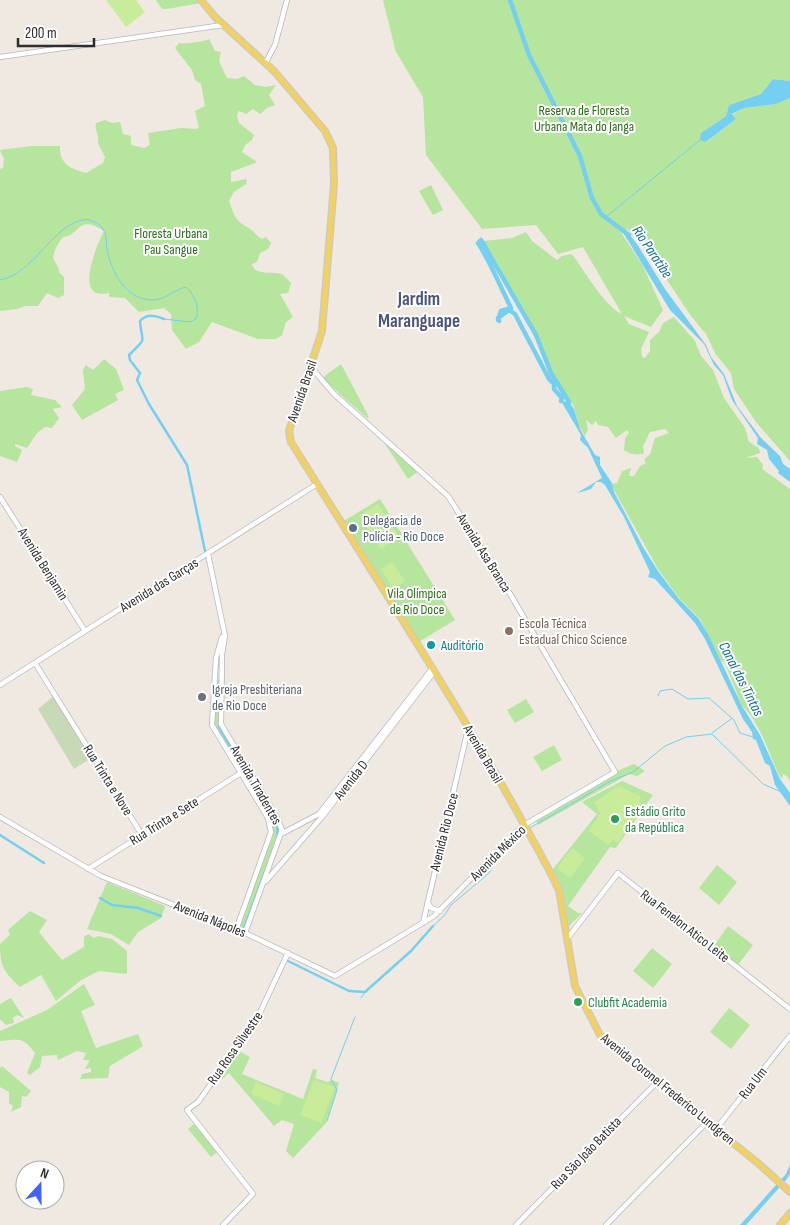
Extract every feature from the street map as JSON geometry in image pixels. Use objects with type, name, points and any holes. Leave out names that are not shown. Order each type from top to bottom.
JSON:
[{"type":"main road","name":"Avenida Brasil","points":[[201,0],[223,24],[266,62],[325,131],[334,157],[322,331],[288,433],[291,442],[433,670],[526,829]]},
{"type":"main road","name":"Avenida Coronel Frederico Lundgren","points":[[526,829],[559,890],[575,986],[598,1031],[608,1042],[716,1129],[790,1192]]},
{"type":"main road","points":[[565,928],[574,930]]},
{"type":"main road","points":[[780,1225],[790,1213]]},
{"type":"street","points":[[266,62],[275,45],[287,0]]},
{"type":"street","points":[[0,57],[223,24]]},
{"type":"street","name":"Avenida Asa Branca","points":[[310,366],[334,394],[448,496],[615,772],[612,773]]},
{"type":"street","name":"Avenida das Garças","points":[[0,685],[317,484]]},
{"type":"street","name":"Avenida Benjamin","points":[[0,497],[85,631]]},
{"type":"street","name":"Avenida Tiradentes","points":[[208,554],[224,633],[222,651],[222,726],[279,821],[281,834],[246,933]]},
{"type":"street","name":"Avenida Tiradentes","points":[[224,633],[220,641],[215,663],[212,725],[268,818],[271,832],[236,930]]},
{"type":"street","points":[[220,641],[222,651]]},
{"type":"street","name":"Rua Trinta e Nove","points":[[35,663],[142,835]]},
{"type":"street","points":[[215,663],[219,667],[222,664]]},
{"type":"street","name":"Avenida D","points":[[264,884],[322,817],[433,670]]},
{"type":"street","name":"Avenida Rio Doce","points":[[423,923],[468,729]]},
{"type":"street","points":[[466,740],[475,740]]},
{"type":"street","name":"Avenida D","points":[[281,834],[319,814],[369,755]]},
{"type":"street","name":"Rua Trinta e Sete","points":[[88,869],[241,773]]},
{"type":"street","name":"Avenida México","points":[[418,927],[440,911],[526,829],[612,773]]},
{"type":"street","name":"Avenida Nápoles","points":[[0,818],[106,878],[246,933],[286,957],[332,975],[338,975],[418,927]]},
{"type":"street","name":"Rua Fenelon Atico Leite","points":[[574,930],[618,873],[790,1009]]},
{"type":"street","points":[[428,902],[431,908],[440,911]]},
{"type":"street","points":[[567,939],[574,930]]},
{"type":"street","name":"Rua Rosa Silvestre","points":[[248,1188],[187,1110],[198,1102],[253,1027],[286,957]]},
{"type":"street","name":"Rua Um","points":[[716,1129],[790,1036]]},
{"type":"street","name":"Rua São João Batista","points":[[516,1225],[657,1082]]},
{"type":"street","points":[[606,1225],[707,1122]]},
{"type":"street","points":[[248,1188],[258,1190]]},
{"type":"street","points":[[223,1225],[253,1194],[248,1188]]},
{"type":"green space","points":[[106,0],[136,0],[145,12],[126,27]]},
{"type":"green space","points":[[156,0],[199,0],[201,3],[162,9]]},
{"type":"green space","name":"Reserva de Floresta Urbana Mata do Janga","points":[[383,0],[790,0],[790,81],[773,79],[761,94],[729,105],[726,116],[701,133],[701,139],[707,142],[736,119],[732,115],[744,108],[776,104],[790,98],[790,461],[756,422],[734,389],[731,373],[715,353],[706,334],[691,316],[649,253],[627,229],[622,234],[643,266],[663,310],[651,327],[624,316],[629,324],[649,332],[641,349],[642,357],[645,358],[650,351],[650,340],[659,332],[663,323],[674,317],[695,341],[701,356],[713,370],[724,398],[745,428],[749,442],[759,448],[760,453],[746,458],[757,457],[763,465],[762,469],[790,489],[790,783],[788,777],[783,774],[782,779],[778,773],[758,727],[748,711],[742,706],[725,663],[721,661],[700,619],[679,598],[658,569],[614,490],[612,484],[617,483],[622,471],[631,468],[629,476],[634,476],[640,466],[646,463],[644,460],[650,454],[655,438],[669,433],[665,429],[650,432],[643,446],[644,453],[639,454],[624,450],[625,438],[629,433],[627,430],[616,438],[608,427],[598,425],[596,421],[592,425],[586,420],[588,429],[585,436],[579,426],[574,407],[552,373],[536,335],[503,281],[483,241],[512,238],[526,232],[532,241],[557,260],[562,256],[572,254],[602,296],[622,314],[583,247],[558,254],[536,225],[482,229],[426,155],[423,97],[396,52]]},
{"type":"green space","name":"Floresta Urbana Pau Sangue","points":[[209,39],[215,51],[221,52],[219,61],[227,78],[237,79],[244,76],[255,85],[266,87],[276,85],[269,95],[275,105],[267,108],[260,114],[253,109],[246,114],[239,111],[237,115],[239,123],[254,135],[252,140],[245,145],[242,152],[257,162],[231,172],[231,182],[247,179],[246,184],[234,192],[229,201],[238,220],[260,238],[266,237],[271,243],[268,249],[260,253],[257,262],[252,264],[253,268],[260,272],[281,274],[291,283],[288,293],[280,294],[293,317],[286,322],[282,335],[276,339],[258,339],[212,322],[199,342],[186,349],[172,330],[171,314],[164,308],[139,312],[125,298],[109,297],[109,293],[98,293],[92,289],[89,281],[90,271],[104,231],[89,224],[80,227],[69,236],[63,237],[54,252],[53,258],[59,272],[64,277],[64,295],[58,298],[47,293],[38,306],[25,306],[0,311],[0,169],[3,168],[4,159],[0,150],[32,146],[60,146],[60,152],[67,165],[75,170],[86,173],[103,163],[105,157],[98,143],[96,123],[105,120],[112,123],[120,122],[123,134],[131,136],[131,145],[144,148],[150,145],[148,133],[181,128],[196,129],[199,127],[195,111],[205,106],[201,84],[195,80],[192,70],[175,48],[179,43]]},
{"type":"green space","points":[[431,185],[443,210],[433,215],[419,191]]},
{"type":"green space","points":[[104,359],[116,369],[124,390],[115,394],[118,400],[82,420],[72,405],[85,389],[83,370],[86,365],[93,370]]},
{"type":"green space","points":[[341,364],[369,417],[367,418],[322,378]]},
{"type":"green space","points":[[27,387],[33,389],[31,395],[55,400],[62,407],[53,409],[59,418],[52,428],[45,427],[37,433],[27,448],[15,444],[15,446],[22,450],[17,462],[0,456],[0,391]]},
{"type":"green space","points":[[380,436],[420,470],[408,479]]},
{"type":"green space","name":"Vila Olímpica de Rio Doce","points":[[380,499],[455,620],[417,643],[342,522]]},
{"type":"green space","points":[[378,504],[399,537],[381,549],[359,516]]},
{"type":"green space","points":[[392,562],[405,581],[393,588],[381,569]]},
{"type":"green space","points":[[220,679],[221,725],[281,829],[246,930],[238,927],[273,836],[272,821],[212,718],[214,683]]},
{"type":"green space","points":[[55,695],[93,757],[74,769],[38,709]]},
{"type":"green space","points":[[526,699],[534,712],[515,723],[507,710]]},
{"type":"green space","points":[[554,745],[562,760],[542,771],[533,757]]},
{"type":"green space","points":[[634,764],[645,771],[637,776],[629,774],[538,825],[535,819],[617,771]]},
{"type":"green space","points":[[622,781],[653,795],[616,848],[610,847],[568,906],[578,913],[582,913],[569,926],[563,890],[553,869],[597,814],[582,802]]},
{"type":"green space","name":"Estádio Grito da República","points":[[619,786],[640,796],[640,805],[638,806],[643,807],[617,844],[614,840],[608,845],[589,831],[600,813],[597,806],[593,803]]},
{"type":"green space","points":[[572,848],[585,858],[570,878],[557,868]]},
{"type":"green space","points":[[717,865],[737,882],[719,905],[699,888]]},
{"type":"green space","points":[[107,882],[165,906],[161,918],[138,932],[129,945],[111,934],[87,929]]},
{"type":"green space","points":[[30,911],[47,920],[39,932],[62,960],[84,947],[84,937],[88,934],[94,938],[98,936],[112,939],[127,951],[127,974],[99,971],[81,980],[56,1001],[41,975],[20,987],[4,969],[0,944],[10,935],[8,930]]},
{"type":"green space","points":[[728,926],[753,945],[738,965],[714,946]]},
{"type":"green space","points":[[652,948],[672,964],[653,988],[633,971]]},
{"type":"green space","points":[[84,984],[95,1005],[81,1011],[96,1048],[138,1034],[143,1046],[110,1066],[108,1078],[80,1079],[82,1074],[91,1072],[91,1068],[85,1069],[90,1060],[83,1060],[86,1053],[77,1051],[58,1060],[57,1055],[42,1056],[40,1067],[30,1075],[27,1073],[35,1053],[23,1041],[0,1041],[0,1031],[47,1010]]},
{"type":"green space","points":[[11,998],[24,1018],[17,1015],[13,1018],[14,1023],[6,1025],[0,1019],[0,1004]]},
{"type":"green space","points":[[729,1008],[750,1025],[731,1049],[710,1032]]},
{"type":"green space","points":[[237,1050],[250,1057],[242,1074],[303,1099],[313,1069],[317,1070],[315,1078],[327,1082],[332,1080],[339,1083],[326,1123],[293,1158],[286,1151],[294,1124],[282,1120],[274,1126],[229,1073],[200,1098]]},
{"type":"green space","points":[[2,1066],[31,1091],[26,1097],[22,1096],[21,1107],[11,1112],[13,1106],[9,1103],[9,1092],[0,1087],[0,1068]]},
{"type":"green space","points":[[314,1080],[335,1087],[321,1123],[300,1115]]},
{"type":"green space","points":[[256,1082],[284,1094],[279,1106],[251,1094]]},
{"type":"green space","points":[[194,1124],[217,1152],[211,1157],[188,1129]]},
{"type":"water","points":[[773,79],[790,81],[790,98],[776,104],[744,108],[732,114],[736,119],[706,142],[700,140],[701,133],[726,116],[729,105],[761,94]]},
{"type":"water","name":"Rio Paratibe","points":[[626,230],[665,289],[706,345],[711,357],[724,374],[737,406],[761,438],[780,456],[783,464],[790,469],[790,482],[778,473],[779,471],[769,459],[767,450],[757,444],[758,438],[732,400],[723,375],[714,365],[704,344],[670,310],[624,234]]},
{"type":"water","points":[[561,401],[569,402],[574,409],[580,429],[595,455],[600,457],[600,465],[612,483],[614,492],[658,571],[679,599],[699,619],[709,636],[742,706],[760,735],[780,779],[790,793],[790,806],[775,785],[770,766],[765,763],[756,740],[753,739],[752,732],[743,719],[705,639],[695,623],[655,579],[648,577],[650,572],[624,517],[605,485],[601,482],[596,482],[591,489],[577,493],[602,478],[588,448],[580,440],[581,435]]},
{"type":"water","points":[[790,1165],[790,1174],[786,1180],[746,1225],[740,1225],[786,1174]]},
{"type":"waterway","name":"Rio Paratibe","points":[[510,0],[529,55],[580,156],[592,198],[601,214],[629,235]]},
{"type":"waterway","points":[[606,217],[700,140]]},
{"type":"waterway","points":[[0,280],[12,276],[23,269],[51,241],[71,225],[82,220],[91,220],[98,223],[106,235],[109,259],[116,275],[121,283],[134,295],[156,300],[186,287],[192,294],[197,306],[196,319],[190,322],[164,319]]},
{"type":"waterway","points":[[561,401],[562,398],[554,389],[554,384],[549,379],[515,314],[509,310],[498,320],[501,311],[511,308],[478,243],[481,240],[536,335],[551,373],[569,402]]},
{"type":"waterway","points":[[164,319],[149,316],[140,321],[142,340],[129,355],[130,360],[140,373],[137,380],[149,404],[187,465],[205,551]]},
{"type":"waterway","points":[[658,696],[660,691],[672,689],[688,699],[709,698],[734,720],[740,733],[753,737]]},
{"type":"waterway","points":[[712,733],[731,719]]},
{"type":"waterway","points":[[219,727],[277,826],[278,837]]},
{"type":"waterway","points":[[528,829],[609,782],[633,772],[665,746],[686,737],[712,734],[763,784],[779,791]]},
{"type":"waterway","points":[[433,926],[444,916],[451,905],[488,874],[496,862],[525,832]]},
{"type":"waterway","points":[[0,835],[44,863]]},
{"type":"waterway","points":[[244,928],[268,864]]},
{"type":"waterway","points":[[100,898],[112,905],[138,908],[161,916]]},
{"type":"waterway","points":[[284,959],[349,991],[365,992],[411,951],[433,926]]},
{"type":"waterway","points":[[361,998],[365,992]]},
{"type":"waterway","points":[[327,1121],[337,1090],[331,1079],[355,1017]]},
{"type":"place","name":"Delegacia de Polícia - Rio Doce","points":[[353,528]]},
{"type":"place","name":"Escola Técnica Estadual Chico Science","points":[[509,631]]},
{"type":"place","name":"Auditório","points":[[431,645]]},
{"type":"place","name":"Igreja Presbiteriana de Rio Doce","points":[[202,697]]},
{"type":"place","name":"Estádio Grito da República","points":[[615,819]]},
{"type":"place","name":"Clubfit Academia","points":[[578,1002]]},
{"type":"district","name":"Jardim Maranguape","points":[[419,310]]},
{"type":"water label","name":"Canal das Tintas","points":[[741,679]]}]
